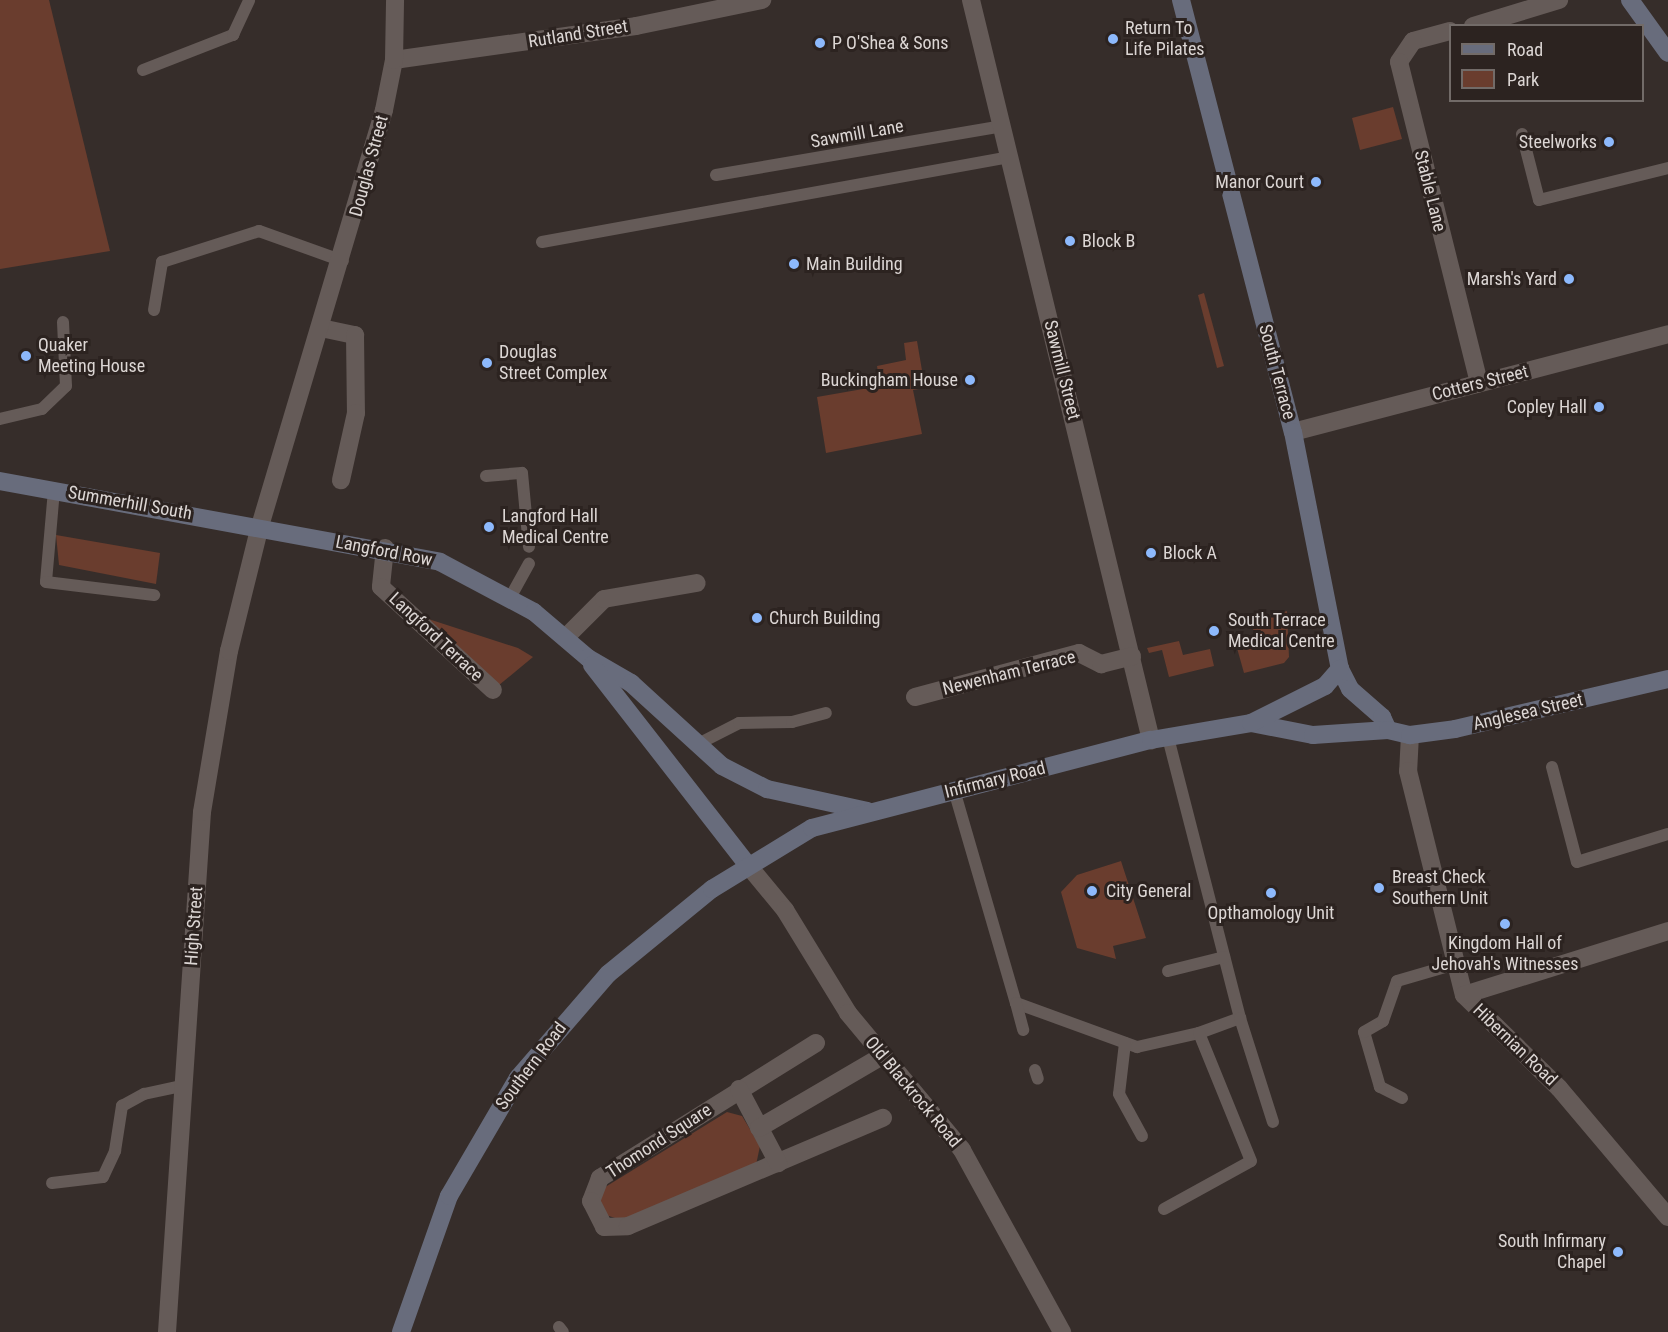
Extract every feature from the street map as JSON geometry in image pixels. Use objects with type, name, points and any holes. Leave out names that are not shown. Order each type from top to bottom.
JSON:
[{"type":"main road","name":"South Terrace","points":[[1181,0],[1293,432],[1340,669],[1350,689],[1382,717],[1388,730]]},
{"type":"main road","points":[[1630,0],[1642,24]]},
{"type":"main road","points":[[1644,26],[1668,52]]},
{"type":"main road","name":"Summerhill South","points":[[0,481],[260,525]]},
{"type":"main road","name":"Langford Row","points":[[260,525],[385,548],[440,562],[511,596],[588,658],[631,683],[722,766],[767,789],[870,812]]},
{"type":"main road","name":"Langford Row","points":[[588,658],[747,864]]},
{"type":"main road","name":"Infirmary Road","points":[[747,864],[801,832],[870,812],[1159,739],[1251,723],[1325,686],[1340,669]]},
{"type":"main road","name":"Anglesea Street","points":[[1388,730],[1410,735],[1668,679]]},
{"type":"main road","name":"Infirmary Road","points":[[1251,723],[1313,735],[1388,730]]},
{"type":"main road","name":"Southern Road","points":[[401,1332],[449,1196],[518,1077],[608,974],[665,922],[747,864]]},
{"type":"street","name":"Douglas Street","points":[[260,525],[343,261],[394,60],[395,0]]},
{"type":"street","name":"Rutland Street","points":[[394,60],[624,28],[762,0]]},
{"type":"street","name":"Sawmill Street","points":[[971,0],[1132,656],[1159,739]]},
{"type":"street","points":[[1480,24],[1559,0]]},
{"type":"street","name":"Stable Lane","points":[[1449,31],[1413,41],[1399,62],[1479,383]]},
{"type":"street","points":[[321,328],[355,336],[356,413],[341,480]]},
{"type":"street","name":"Cotters Street","points":[[1293,432],[1668,334]]},
{"type":"street","name":"High Street","points":[[167,1332],[202,813],[230,651],[260,525]]},
{"type":"street","name":"Langford Terrace","points":[[385,548],[381,587],[493,690]]},
{"type":"street","points":[[565,638],[604,599],[697,583]]},
{"type":"street","name":"Newenham Terrace","points":[[915,697],[1079,653],[1101,664],[1132,656]]},
{"type":"street","name":"Hibernian Road","points":[[1410,735],[1408,771],[1464,995],[1559,1088],[1668,1217]]},
{"type":"street","name":"Old Blackrock Road","points":[[747,864],[882,1056],[962,1150],[1062,1332]]},
{"type":"street","points":[[1464,995],[1668,931]]},
{"type":"street","name":"Thomond Square","points":[[816,1043],[739,1089],[600,1178],[590,1193],[604,1227],[619,1229],[884,1118]]},
{"type":"street","points":[[759,1128],[882,1056]]},
{"type":"street","points":[[739,1089],[778,1164]]},
{"type":"lane","points":[[143,70],[233,35],[249,0]]},
{"type":"lane","name":"Sawmill Lane","points":[[716,175],[1003,126]]},
{"type":"lane","points":[[1522,134],[1539,200],[1668,168]]},
{"type":"lane","points":[[542,242],[1010,157]]},
{"type":"lane","points":[[154,310],[162,262],[259,231],[343,261]]},
{"type":"lane","points":[[0,419],[42,409],[66,386],[63,322]]},
{"type":"lane","points":[[486,476],[522,472],[529,547]]},
{"type":"lane","points":[[54,490],[46,582],[154,594]]},
{"type":"lane","points":[[511,596],[529,564]]},
{"type":"lane","points":[[698,744],[739,723],[792,722],[826,713]]},
{"type":"lane","points":[[1159,739],[1240,1018],[1273,1122]]},
{"type":"lane","points":[[1552,767],[1577,862],[1668,834]]},
{"type":"lane","points":[[954,790],[1023,1030]]},
{"type":"lane","points":[[1168,971],[1224,957]]},
{"type":"lane","points":[[1402,1098],[1380,1087],[1364,1032],[1383,1021],[1397,981],[1455,964]]},
{"type":"lane","points":[[1016,1003],[1137,1047],[1199,1033],[1240,1018]]},
{"type":"lane","points":[[1164,1209],[1251,1161],[1199,1033]]},
{"type":"lane","points":[[1125,1043],[1119,1094],[1142,1136]]},
{"type":"lane","points":[[52,1183],[103,1177],[115,1151],[122,1106],[144,1094],[183,1086]]},
{"type":"green space","points":[[0,0],[49,0],[110,251],[0,269]]},
{"type":"green space","points":[[1393,107],[1402,139],[1360,150],[1352,118]]},
{"type":"green space","points":[[1204,293],[1224,366],[1217,368],[1198,295]]},
{"type":"green space","points":[[917,341],[925,388],[913,390],[922,434],[826,453],[817,397],[880,386],[877,366],[906,360],[904,343]]},
{"type":"green space","points":[[56,535],[160,553],[156,584],[59,565]]},
{"type":"green space","points":[[1287,611],[1289,657],[1284,663],[1244,673],[1235,641],[1255,637],[1251,620]]},
{"type":"green space","points":[[410,613],[518,648],[533,657],[493,690]]},
{"type":"green space","points":[[1179,641],[1183,655],[1210,649],[1214,666],[1169,677],[1162,650],[1149,653],[1147,648]]},
{"type":"green space","points":[[1121,861],[1146,938],[1113,946],[1116,959],[1077,948],[1061,892],[1077,875]]},
{"type":"green space","points":[[727,1112],[742,1116],[760,1146],[756,1165],[624,1221],[606,1215],[598,1197],[602,1189]]},
{"type":"place","name":"Return To Life Pilates","points":[[1113,39]]},
{"type":"place","name":"P O'Shea & Sons","points":[[820,43]]},
{"type":"place","name":"Steelworks","points":[[1609,142]]},
{"type":"place","name":"Manor Court","points":[[1316,182]]},
{"type":"place","name":"Block B","points":[[1070,241]]},
{"type":"place","name":"Main Building","points":[[794,264]]},
{"type":"place","name":"Marsh's Yard","points":[[1569,279]]},
{"type":"place","name":"Quaker Meeting House","points":[[26,356]]},
{"type":"place","name":"Douglas Street Complex","points":[[487,363]]},
{"type":"place","name":"Buckingham House","points":[[970,380]]},
{"type":"place","name":"Copley Hall","points":[[1599,407]]},
{"type":"place","name":"Langford Hall Medical Centre","points":[[489,527]]},
{"type":"place","name":"Block A","points":[[1151,553]]},
{"type":"place","name":"Church Building","points":[[757,618]]},
{"type":"place","name":"South Terrace Medical Centre","points":[[1214,631]]},
{"type":"place","name":"Breast Check Southern Unit","points":[[1379,888]]},
{"type":"place","name":"City General","points":[[1092,891]]},
{"type":"place","name":"Opthamology Unit","points":[[1271,893]]},
{"type":"place","name":"Kingdom Hall of Jehovah's Witnesses","points":[[1505,924]]},
{"type":"place","name":"South Infirmary Chapel","points":[[1618,1252]]}]
